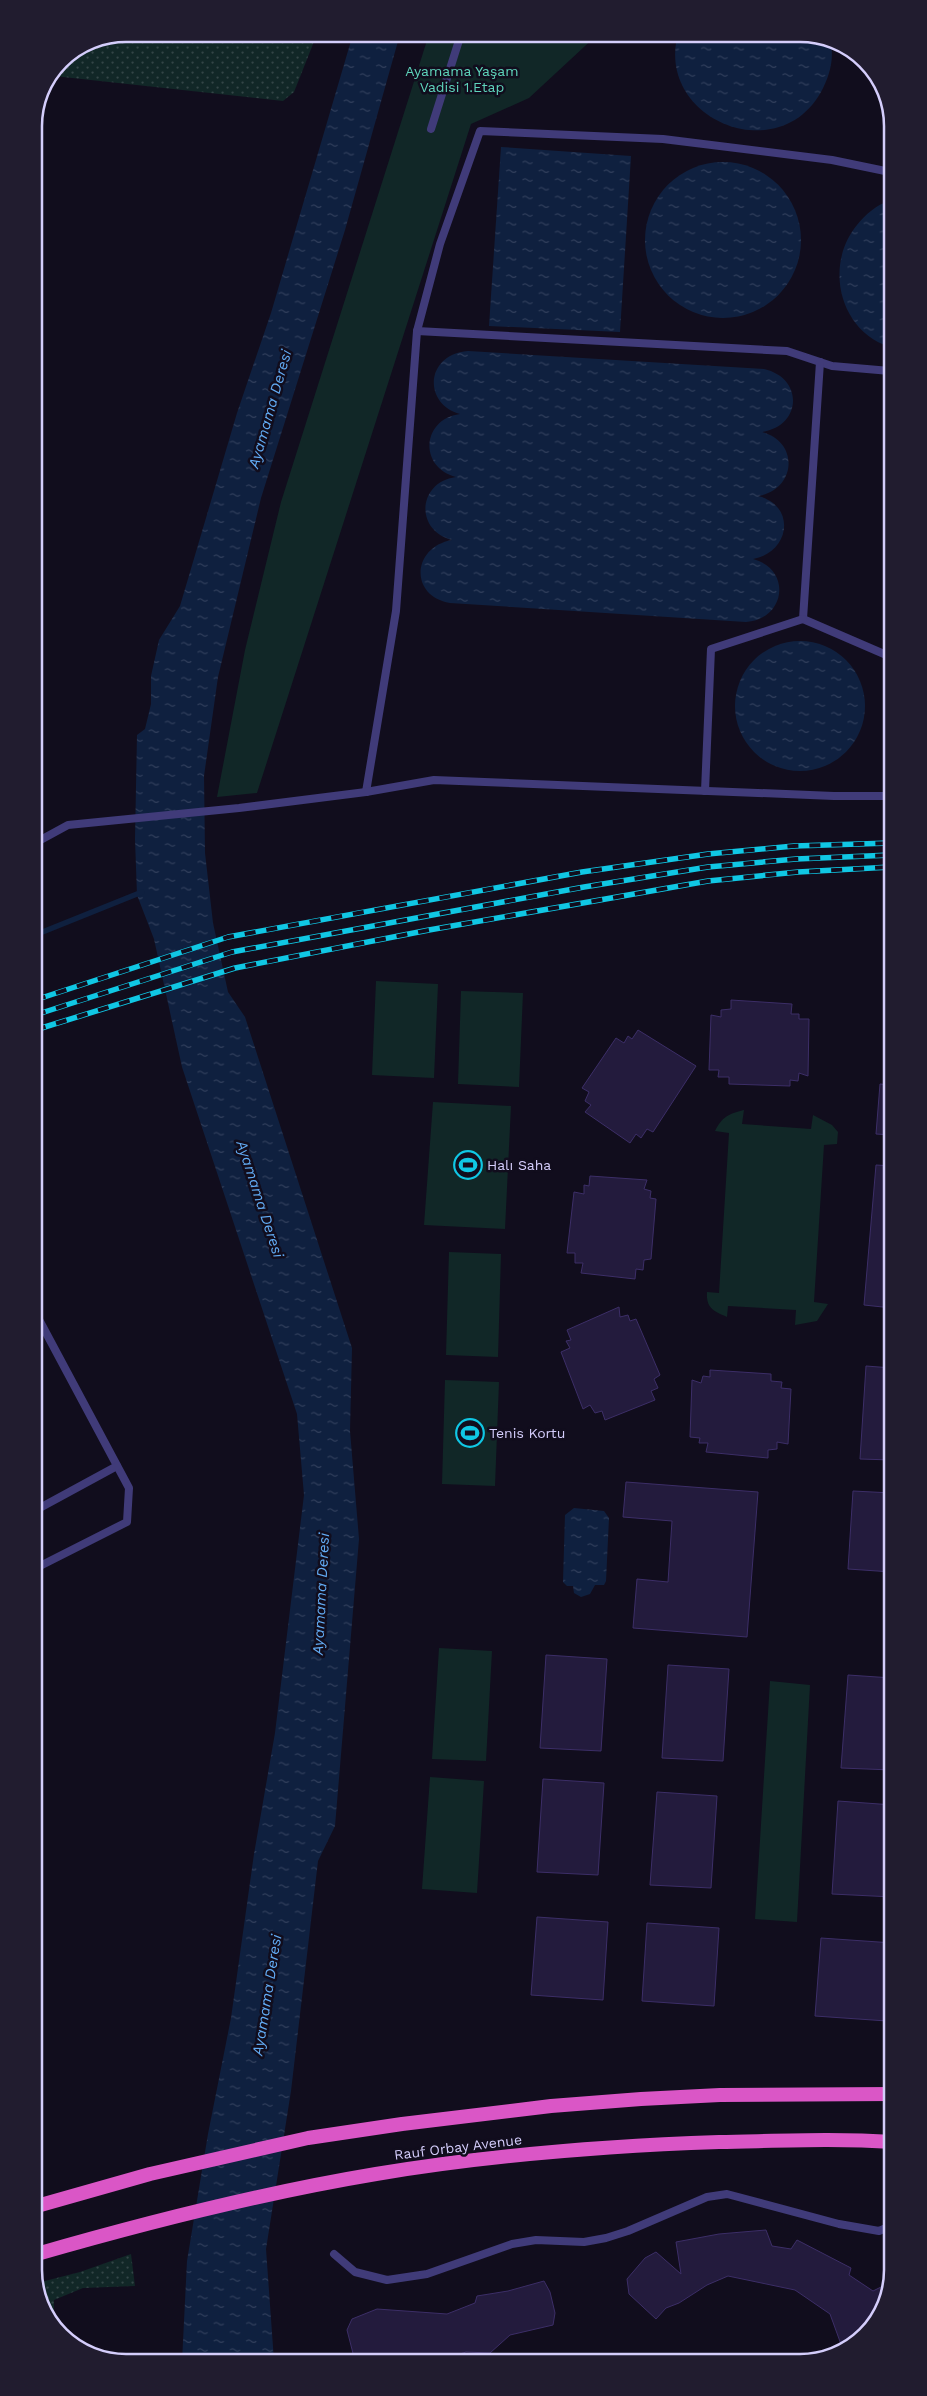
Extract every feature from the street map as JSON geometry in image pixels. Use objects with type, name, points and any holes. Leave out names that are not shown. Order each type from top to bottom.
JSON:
[{"type":"highway","points":[[42,2205],[150,2174],[308,2138],[531,2108],[720,2095],[884,2094]]},
{"type":"highway","name":"Rauf Orbay Avenue","points":[[42,2253],[174,2217],[310,2186],[458,2162],[589,2149],[780,2140],[884,2142]]},
{"type":"lane","points":[[431,129],[458,42]]},
{"type":"lane","points":[[366,792],[396,611],[417,331],[440,244],[480,131],[663,139],[832,160],[884,171]]},
{"type":"lane","points":[[417,331],[787,351],[832,366],[884,370]]},
{"type":"lane","points":[[803,619],[820,362]]},
{"type":"lane","points":[[705,791],[712,649],[803,619],[884,654]]},
{"type":"lane","points":[[43,839],[68,826],[239,808],[366,792],[434,780],[834,796],[884,796]]},
{"type":"lane","points":[[42,1326],[129,1488],[127,1522],[42,1565]]},
{"type":"lane","points":[[42,1507],[117,1466]]},
{"type":"lane","points":[[334,2254],[355,2272],[387,2280],[427,2274],[512,2244],[536,2240],[584,2242],[606,2238],[628,2231],[707,2197],[727,2194],[839,2224],[879,2231],[884,2229]]},
{"type":"green space","points":[[127,42],[314,42],[294,92],[283,101],[59,77],[71,63],[85,54],[110,44]]},
{"type":"green space","name":"Ayamama Yaşam Vadisi 1.Etap","points":[[426,42],[589,43],[529,98],[471,124],[257,793],[217,797],[245,650],[281,502]]},
{"type":"green space","points":[[376,981],[438,984],[434,1078],[372,1075]]},
{"type":"green space","points":[[461,991],[523,993],[519,1087],[458,1084]]},
{"type":"green space","name":"Halı Saha","points":[[433,1102],[511,1106],[505,1229],[424,1225]]},
{"type":"green space","points":[[744,1110],[742,1124],[811,1129],[813,1115],[832,1125],[838,1132],[837,1144],[824,1145],[814,1302],[828,1304],[817,1321],[795,1325],[796,1310],[728,1306],[727,1317],[714,1311],[709,1305],[707,1292],[719,1293],[729,1133],[715,1131],[720,1122],[726,1117]]},
{"type":"green space","points":[[449,1252],[501,1254],[498,1357],[446,1355]]},
{"type":"green space","name":"Tenis Kortu","points":[[445,1380],[499,1382],[495,1486],[442,1484]]},
{"type":"green space","points":[[439,1648],[492,1651],[486,1761],[432,1759]]},
{"type":"green space","points":[[770,1681],[810,1685],[797,1922],[755,1919]]},
{"type":"green space","points":[[430,1777],[484,1781],[477,1893],[422,1889]]},
{"type":"green space","points":[[131,2254],[135,2286],[83,2288],[54,2300],[54,2311],[49,2302],[43,2281],[80,2272]]},
{"type":"water","name":"Ayamama Deresi","points":[[351,42],[398,42],[345,230],[261,498],[218,677],[204,776],[205,853],[213,923],[228,992],[245,1017],[352,1348],[350,1431],[359,1539],[335,1826],[318,1861],[291,2091],[266,2249],[273,2353],[182,2353],[187,2261],[208,2134],[231,2018],[254,1854],[275,1733],[304,1495],[297,1414],[182,1067],[154,939],[137,895],[135,839],[137,735],[145,729],[151,704],[151,676],[159,640],[180,606],[237,413],[271,313]]},
{"type":"water","points":[[677,43],[806,43],[831,48],[832,57],[830,69],[821,92],[801,115],[777,128],[750,130],[724,124],[702,110],[684,89],[676,64]]},
{"type":"water","points":[[501,147],[631,156],[620,332],[489,326]]},
{"type":"water","points":[[715,162],[731,162],[746,165],[760,171],[778,185],[792,203],[798,217],[801,240],[798,263],[792,277],[778,295],[760,309],[746,315],[731,318],[715,318],[700,315],[686,309],[668,295],[658,283],[648,263],[645,248],[645,232],[648,217],[654,203],[668,185],[680,175],[700,165]]},
{"type":"water","points":[[884,203],[884,344],[873,339],[859,327],[848,312],[842,295],[839,277],[841,259],[847,241],[864,217]]},
{"type":"water","points":[[468,351],[764,369],[777,374],[786,382],[791,391],[793,402],[791,412],[785,421],[775,428],[762,432],[774,437],[783,445],[787,455],[788,466],[786,476],[780,485],[771,492],[758,496],[770,501],[779,509],[783,518],[784,528],[781,538],[775,547],[766,555],[753,559],[766,564],[774,573],[778,583],[779,593],[776,603],[769,612],[759,619],[746,622],[450,603],[437,599],[427,591],[422,582],[423,561],[429,552],[439,544],[452,540],[440,535],[431,527],[426,507],[428,496],[443,481],[456,477],[444,472],[435,464],[430,444],[432,433],[447,418],[460,414],[448,408],[439,400],[434,380],[437,369],[444,361],[454,354]]},
{"type":"water","points":[[800,641],[825,646],[846,660],[860,681],[865,706],[860,731],[846,752],[825,766],[800,771],[775,766],[754,752],[740,731],[735,706],[740,681],[754,660],[775,646]]},
{"type":"water","points":[[574,1508],[604,1511],[609,1518],[606,1581],[604,1585],[595,1585],[590,1594],[581,1597],[574,1593],[573,1586],[567,1586],[563,1582],[565,1515]]},
{"type":"building","points":[[731,1000],[792,1004],[791,1014],[799,1014],[799,1019],[809,1019],[808,1076],[799,1073],[798,1081],[790,1080],[790,1086],[729,1084],[729,1077],[718,1077],[719,1070],[709,1070],[711,1015],[721,1017],[721,1010],[731,1009]]},
{"type":"building","points":[[638,1030],[696,1066],[653,1132],[647,1129],[641,1138],[636,1134],[630,1143],[585,1112],[591,1105],[585,1101],[589,1092],[582,1088],[616,1038],[624,1043],[628,1036],[632,1039]]},
{"type":"building","points":[[880,1084],[884,1084],[884,1134],[876,1134]]},
{"type":"building","points":[[876,1165],[884,1166],[884,1307],[864,1305]]},
{"type":"building","points":[[590,1176],[647,1180],[644,1189],[651,1191],[650,1198],[656,1199],[651,1259],[644,1260],[643,1270],[636,1269],[635,1279],[581,1273],[583,1263],[575,1263],[575,1253],[567,1253],[574,1192],[584,1194],[584,1185],[589,1186]]},
{"type":"building","points":[[619,1307],[620,1317],[628,1315],[630,1321],[636,1319],[660,1375],[654,1379],[658,1388],[651,1391],[655,1400],[605,1420],[602,1411],[595,1413],[590,1405],[583,1409],[561,1352],[570,1348],[566,1341],[571,1340],[567,1330]]},
{"type":"building","points":[[866,1366],[884,1367],[884,1460],[860,1459]]},
{"type":"building","points":[[710,1370],[771,1374],[771,1381],[782,1382],[781,1388],[791,1389],[788,1444],[777,1442],[777,1449],[768,1450],[768,1458],[706,1452],[708,1443],[699,1443],[700,1438],[690,1437],[692,1380],[701,1383],[703,1376],[710,1377]]},
{"type":"building","points":[[626,1482],[758,1492],[747,1637],[633,1628],[637,1579],[668,1582],[672,1521],[623,1517]]},
{"type":"building","points":[[853,1491],[884,1493],[884,1571],[848,1569]]},
{"type":"building","points":[[546,1655],[607,1659],[601,1751],[540,1748]]},
{"type":"building","points":[[668,1665],[729,1669],[723,1761],[662,1758]]},
{"type":"building","points":[[848,1675],[884,1677],[884,1770],[841,1768]]},
{"type":"building","points":[[543,1779],[604,1783],[598,1875],[537,1872]]},
{"type":"building","points":[[657,1792],[717,1796],[711,1888],[650,1885]]},
{"type":"building","points":[[838,1801],[884,1804],[884,1897],[832,1894]]},
{"type":"building","points":[[537,1917],[608,1922],[603,2000],[531,1995]]},
{"type":"building","points":[[647,1923],[719,1928],[714,2006],[642,2001]]},
{"type":"building","points":[[821,1938],[884,1942],[884,2021],[815,2016]]},
{"type":"building","points":[[766,2230],[772,2246],[791,2249],[797,2240],[851,2268],[849,2275],[873,2291],[883,2286],[876,2307],[860,2329],[841,2343],[830,2314],[795,2290],[728,2276],[707,2285],[679,2303],[666,2308],[656,2319],[629,2294],[627,2279],[645,2258],[656,2252],[681,2274],[676,2242],[719,2234]]},
{"type":"building","points":[[544,2281],[550,2292],[555,2313],[553,2325],[510,2335],[490,2353],[353,2353],[347,2330],[352,2319],[377,2309],[447,2314],[475,2303],[477,2296],[508,2291]]},
{"type":"waterway","points":[[43,932],[142,892]]},
{"type":"railway","points":[[43,998],[228,937],[582,872],[708,854],[794,846],[884,843]]},
{"type":"railway","points":[[43,1013],[232,952],[584,887],[708,867],[796,859],[884,855]]},
{"type":"railway","points":[[43,1028],[235,968],[429,930],[708,881],[798,872],[884,867]]},
{"type":"place","name":"Halı Saha","points":[[468,1165]]},
{"type":"place","name":"Tenis Kortu","points":[[470,1433]]}]
